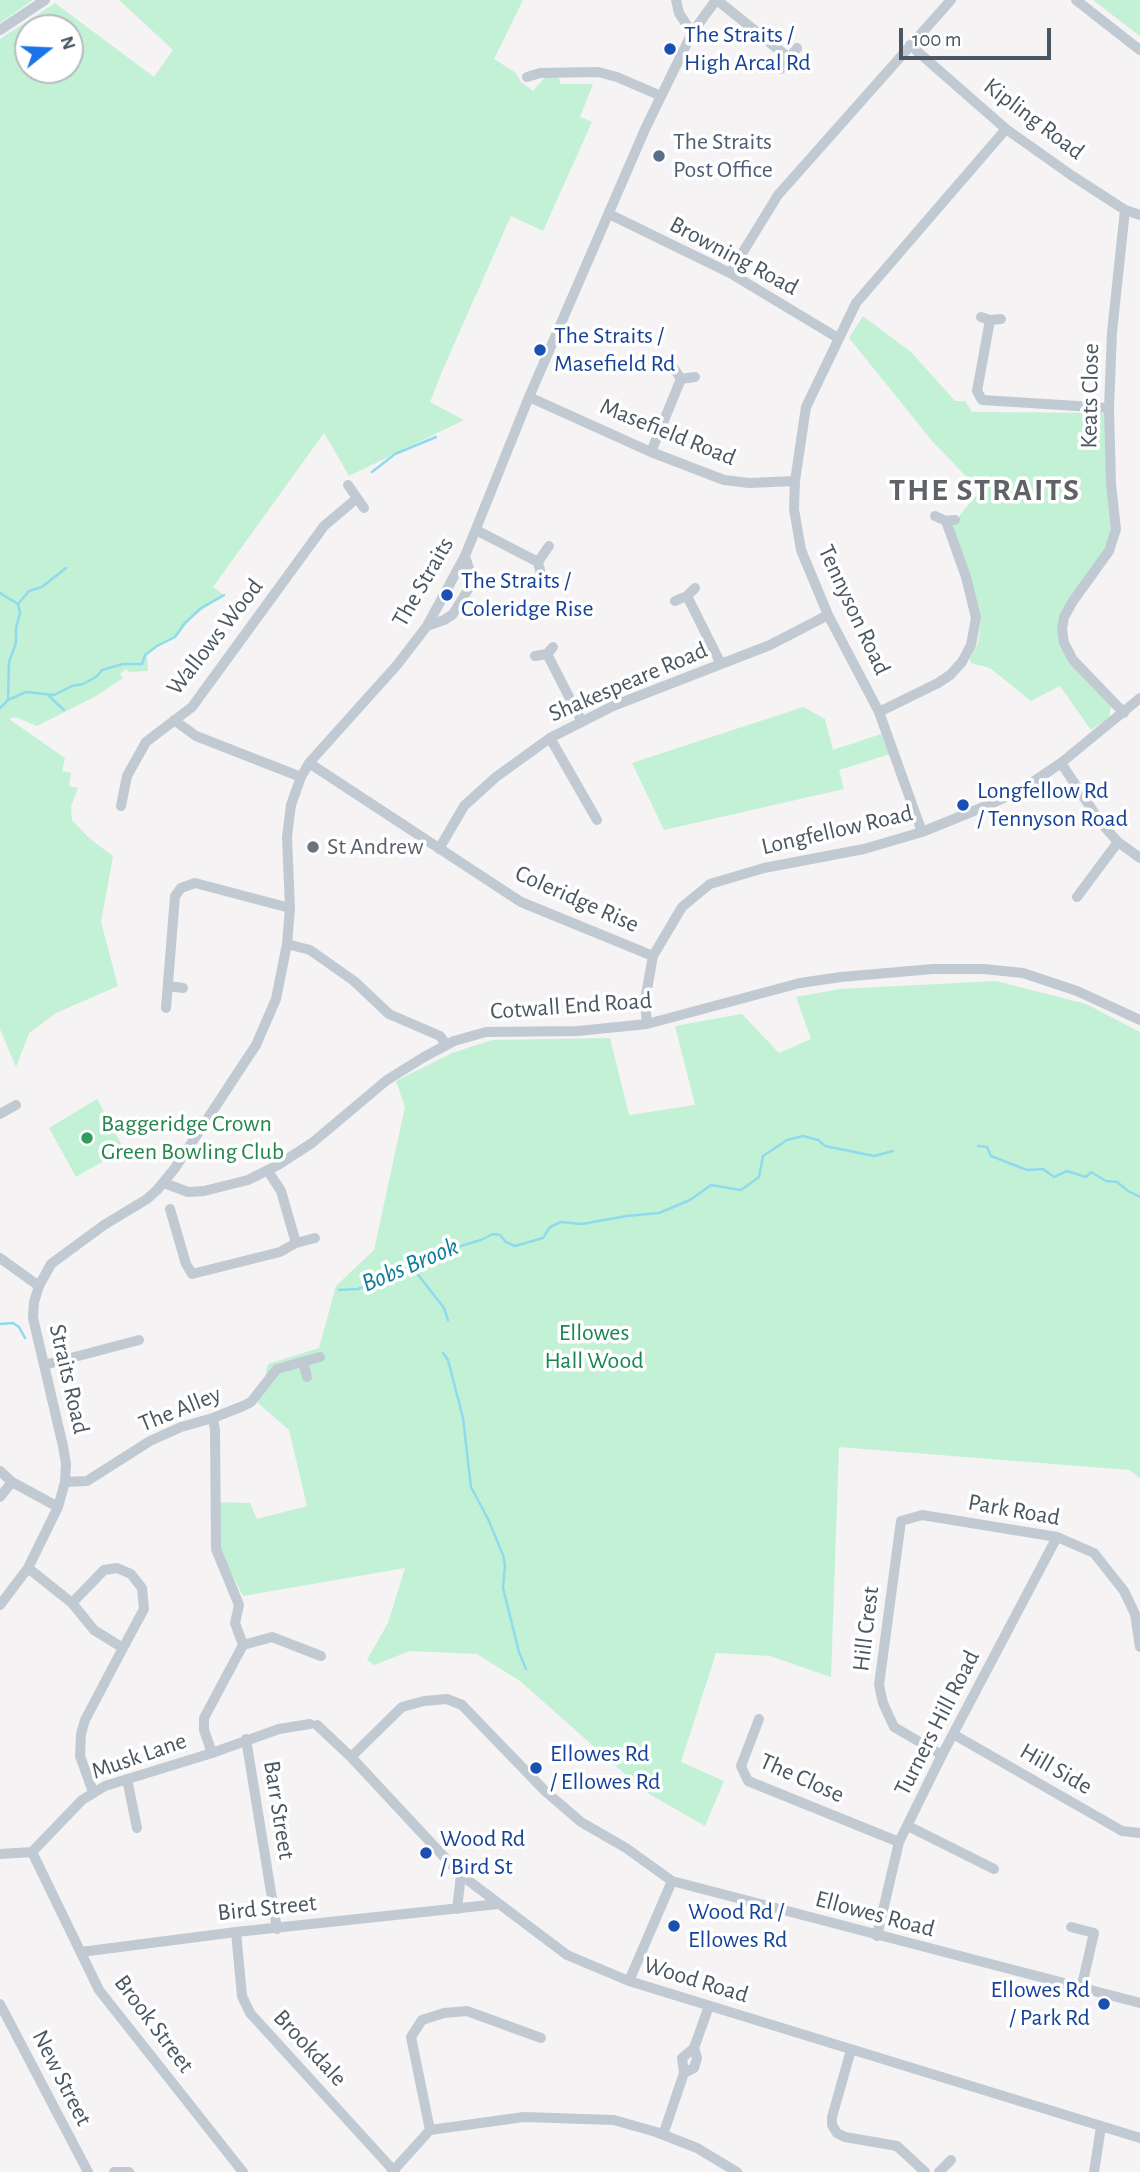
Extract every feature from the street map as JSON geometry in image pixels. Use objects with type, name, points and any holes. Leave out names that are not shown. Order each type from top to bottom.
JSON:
[{"type":"street","points":[[0,30],[45,0]]},
{"type":"street","points":[[676,0],[679,13],[692,33]]},
{"type":"street","points":[[716,0],[789,58]]},
{"type":"street","name":"The Straits","points":[[175,1168],[256,1045],[276,999],[290,908],[287,837],[291,804],[301,777],[309,763],[397,665],[427,626],[465,556],[529,397],[661,96],[692,33],[716,0]]},
{"type":"street","points":[[730,273],[778,195],[951,0]]},
{"type":"street","points":[[1076,0],[1140,50]]},
{"type":"street","name":"Kipling Road","points":[[910,45],[1006,128],[1125,210],[1140,215]]},
{"type":"street","points":[[780,69],[797,48]]},
{"type":"street","points":[[527,77],[539,68],[598,72],[661,96]]},
{"type":"street","name":"Tennyson Road","points":[[922,832],[879,712],[828,615],[801,550],[794,509],[795,481],[806,407],[856,303],[1006,128]]},
{"type":"street","name":"Keats Close","points":[[1124,713],[1073,660],[1064,643],[1062,629],[1073,601],[1109,551],[1116,529],[1111,484],[1112,332],[1125,210]]},
{"type":"street","name":"Browning Road","points":[[609,214],[730,273],[838,338]]},
{"type":"street","points":[[991,319],[977,391],[982,400],[1110,408]]},
{"type":"street","points":[[651,452],[678,375],[695,377]]},
{"type":"street","name":"Masefield Road","points":[[529,397],[651,452],[734,482],[795,481]]},
{"type":"street","name":"Wallows Wood","points":[[121,806],[127,776],[146,742],[192,707],[324,526],[360,503],[348,485]]},
{"type":"street","points":[[879,712],[950,675],[962,662],[971,645],[976,618],[966,577],[945,519]]},
{"type":"street","points":[[476,530],[538,562]]},
{"type":"street","points":[[541,578],[538,562],[549,546]]},
{"type":"street","points":[[427,626],[453,614],[469,588],[471,575],[465,556]]},
{"type":"street","points":[[675,601],[691,592],[721,664]]},
{"type":"street","name":"Shakespeare Road","points":[[439,849],[464,806],[496,777],[550,738],[613,706],[770,645],[828,615]]},
{"type":"street","points":[[545,653],[582,722]]},
{"type":"street","name":"Longfellow Road","points":[[647,1024],[647,980],[653,956],[682,907],[710,884],[764,868],[864,849],[922,832],[1021,790],[1061,764],[1140,698]]},
{"type":"street","points":[[174,720],[196,736],[301,777]]},
{"type":"street","points":[[550,738],[597,820]]},
{"type":"street","name":"Coleridge Rise","points":[[309,763],[521,902],[653,956]]},
{"type":"street","points":[[1061,764],[1101,823],[1118,842],[1140,858]]},
{"type":"street","points":[[1076,899],[1118,842]]},
{"type":"street","points":[[166,1008],[175,896],[181,888],[195,883],[290,908]]},
{"type":"street","points":[[286,944],[310,950],[354,981],[389,1014],[440,1036],[446,1044]]},
{"type":"street","name":"Cotwall End Road","points":[[164,1183],[188,1192],[204,1191],[248,1180],[268,1171],[312,1143],[387,1080],[446,1044],[486,1032],[579,1031],[647,1024],[800,984],[841,977],[933,969],[1023,973],[1077,992],[1140,1020]]},
{"type":"street","points":[[168,986],[183,988]]},
{"type":"street","points":[[0,1114],[16,1105]]},
{"type":"street","name":"Straits Road","points":[[0,1605],[28,1568],[58,1507],[65,1482],[63,1446],[33,1318],[39,1286],[51,1264],[104,1225],[147,1199],[175,1168]]},
{"type":"street","points":[[268,1171],[281,1191],[296,1243]]},
{"type":"street","points":[[170,1209],[186,1264],[192,1274],[280,1252],[296,1243],[315,1238]]},
{"type":"street","points":[[0,1258],[39,1286]]},
{"type":"street","points":[[44,1365],[139,1340]]},
{"type":"street","name":"The Alley","points":[[65,1482],[87,1480],[150,1441],[251,1402],[277,1369],[320,1357]]},
{"type":"street","points":[[303,1362],[307,1377]]},
{"type":"street","points":[[212,1754],[204,1730],[204,1718],[243,1645],[236,1623],[239,1605],[216,1549],[213,1418]]},
{"type":"street","points":[[0,1471],[12,1482],[58,1507]]},
{"type":"street","points":[[0,1497],[12,1482]]},
{"type":"street","name":"Park Road","points":[[901,1521],[922,1515],[1057,1536],[1094,1553],[1124,1591],[1135,1614],[1140,1647]]},
{"type":"street","name":"Hill Crest","points":[[901,1521],[880,1685],[883,1703],[894,1727],[942,1755]]},
{"type":"street","name":"Turners Hill Road","points":[[877,1936],[899,1842],[1057,1536]]},
{"type":"street","points":[[28,1568],[72,1603],[94,1630],[123,1648]]},
{"type":"street","points":[[72,1603],[104,1570],[117,1568],[131,1574],[142,1588],[144,1609],[85,1720],[81,1734],[80,1756],[93,1792]]},
{"type":"street","points":[[243,1645],[272,1637],[321,1656]]},
{"type":"street","name":"Ellowes Road","points":[[351,1757],[402,1707],[424,1700],[447,1699],[462,1705],[545,1791],[581,1822],[626,1848],[673,1881],[1140,2003]]},
{"type":"street","name":"The Close","points":[[759,1719],[741,1766],[748,1781],[899,1842]]},
{"type":"street","name":"Musk Lane","points":[[32,1852],[93,1792],[212,1754],[246,1739],[279,1729],[313,1725]]},
{"type":"street","name":"Wood Road","points":[[313,1725],[351,1757],[461,1875],[567,1955],[629,1981],[1140,2138]]},
{"type":"street","name":"Hill Side","points":[[953,1734],[1122,1831],[1140,1833]]},
{"type":"street","name":"Barr Street","points":[[246,1739],[277,1929]]},
{"type":"street","points":[[127,1779],[137,1828]]},
{"type":"street","points":[[908,1826],[994,1869]]},
{"type":"street","points":[[0,1854],[32,1852]]},
{"type":"street","name":"Brook Street","points":[[32,1852],[104,1998],[243,2172]]},
{"type":"street","points":[[457,1909],[461,1875]]},
{"type":"street","points":[[629,1981],[673,1881]]},
{"type":"street","name":"Bird Street","points":[[81,1952],[236,1932],[498,1904]]},
{"type":"street","points":[[1071,1927],[1094,1933],[1081,1989]]},
{"type":"street","name":"Brookdale","points":[[236,1932],[242,1996],[250,2013],[394,2171]]},
{"type":"street","name":"New Street","points":[[0,2004],[88,2172]]},
{"type":"street","points":[[663,2135],[684,2073],[682,2058],[694,2048],[709,2006]]},
{"type":"street","points":[[430,2130],[411,2037],[422,2020],[443,2013],[467,2011],[541,2038]]},
{"type":"street","points":[[851,2050],[832,2125],[837,2133],[845,2137],[897,2146],[925,2172]]},
{"type":"street","points":[[394,2171],[430,2130],[524,2117],[614,2120],[697,2148],[737,2172]]},
{"type":"street","points":[[1094,2172],[1101,2127]]},
{"type":"street","points":[[939,2172],[951,2160]]},
{"type":"street","points":[[114,2172],[129,2172]]},
{"type":"green space","points":[[0,0],[33,0],[0,23]]},
{"type":"green space","points":[[119,0],[523,0],[494,59],[516,73],[521,82],[533,91],[546,76],[559,77],[560,84],[593,84],[580,117],[592,122],[543,231],[511,216],[443,369],[430,402],[464,420],[349,476],[324,433],[213,587],[225,596],[194,615],[175,637],[147,654],[148,671],[129,672],[126,669],[120,674],[123,678],[96,696],[37,726],[15,717],[9,719],[65,758],[62,771],[71,773],[69,786],[78,788],[71,807],[72,820],[90,839],[113,856],[101,922],[118,986],[56,1013],[29,1033],[16,1067],[0,1029],[0,39],[14,30],[14,84],[84,84],[84,25],[154,77],[173,50]]},
{"type":"green space","points":[[1093,0],[1140,0],[1140,36]]},
{"type":"green space","points":[[55,3],[70,14],[38,14]]},
{"type":"green space","points":[[863,316],[911,352],[955,401],[965,401],[972,412],[1105,413],[1113,530],[1110,541],[1059,632],[1111,707],[1109,718],[1091,730],[1060,686],[1031,701],[990,668],[971,663],[970,658],[978,643],[981,620],[952,531],[960,515],[980,491],[933,442],[849,338]]},
{"type":"green space","points":[[803,707],[825,719],[833,750],[881,734],[890,754],[839,770],[844,789],[664,830],[632,763]]},
{"type":"green space","name":"Ellowes Hall Wood","points":[[996,981],[1086,1004],[1140,1032],[1140,1478],[1129,1470],[839,1447],[831,1677],[770,1656],[716,1653],[681,1762],[724,1781],[705,1826],[644,1791],[520,1681],[477,1654],[410,1651],[374,1665],[367,1660],[388,1623],[405,1568],[243,1596],[218,1547],[216,1502],[250,1503],[257,1519],[307,1506],[289,1430],[258,1403],[268,1364],[319,1348],[336,1286],[374,1250],[405,1107],[396,1081],[452,1053],[492,1040],[610,1038],[629,1115],[695,1105],[675,1026],[742,1014],[779,1053],[811,1039],[796,997],[840,989]]},
{"type":"green space","name":"Baggeridge Crown Green Bowling Club","points":[[97,1099],[124,1149],[76,1177],[49,1128]]},
{"type":"waterway","points":[[372,472],[395,454],[436,437]]},
{"type":"waterway","points":[[0,708],[8,700],[9,662],[16,643],[20,613],[18,604],[29,591],[42,587],[66,568]]},
{"type":"waterway","points":[[0,593],[18,604]]},
{"type":"waterway","points":[[8,700],[26,692],[54,695],[83,684],[102,670],[123,664],[142,664],[145,655],[175,637],[201,608],[224,595]]},
{"type":"waterway","points":[[49,696],[64,710]]},
{"type":"waterway","name":"Bobs Brook","points":[[339,1290],[358,1289],[397,1273],[409,1263],[436,1249],[454,1248],[493,1234],[500,1235],[515,1246],[543,1238],[550,1227],[561,1222],[582,1224],[659,1213],[690,1200],[711,1185],[741,1190],[759,1177],[763,1156],[787,1140],[803,1136],[818,1140],[825,1146],[874,1156],[893,1151]]},
{"type":"waterway","name":"Bobs Brook","points":[[978,1146],[987,1147],[991,1156],[1027,1170],[1043,1169],[1054,1177],[1067,1171],[1086,1177],[1091,1172],[1106,1181],[1117,1182],[1140,1197]]},
{"type":"waterway","points":[[409,1263],[444,1308],[448,1320]]},
{"type":"waterway","name":"Bobs Brook","points":[[0,1324],[13,1323],[19,1327],[25,1338]]},
{"type":"waterway","points":[[443,1353],[448,1360],[463,1418],[471,1487],[503,1555],[503,1588],[526,1669]]},
{"type":"place","name":"The Straits / High Arcal Rd","points":[[670,49]]},
{"type":"place","name":"The Straits Post Office","points":[[659,156]]},
{"type":"place","name":"The Straits / Masefield Rd","points":[[540,350]]},
{"type":"place","name":"The Straits / Coleridge Rise","points":[[447,595]]},
{"type":"place","name":"Longfellow Rd / Tennyson Road","points":[[963,805]]},
{"type":"place","name":"St Andrew","points":[[313,847]]},
{"type":"place","name":"Baggeridge Crown Green Bowling Club","points":[[87,1138]]},
{"type":"place","name":"Ellowes Rd / Ellowes Rd","points":[[536,1768]]},
{"type":"place","name":"Wood Rd / Bird St","points":[[426,1853]]},
{"type":"place","name":"Wood Rd / Ellowes Rd","points":[[674,1926]]},
{"type":"place","name":"Ellowes Rd / Park Rd","points":[[1104,2004]]},
{"type":"district","name":"THE STRAITS","points":[[985,490]]}]
